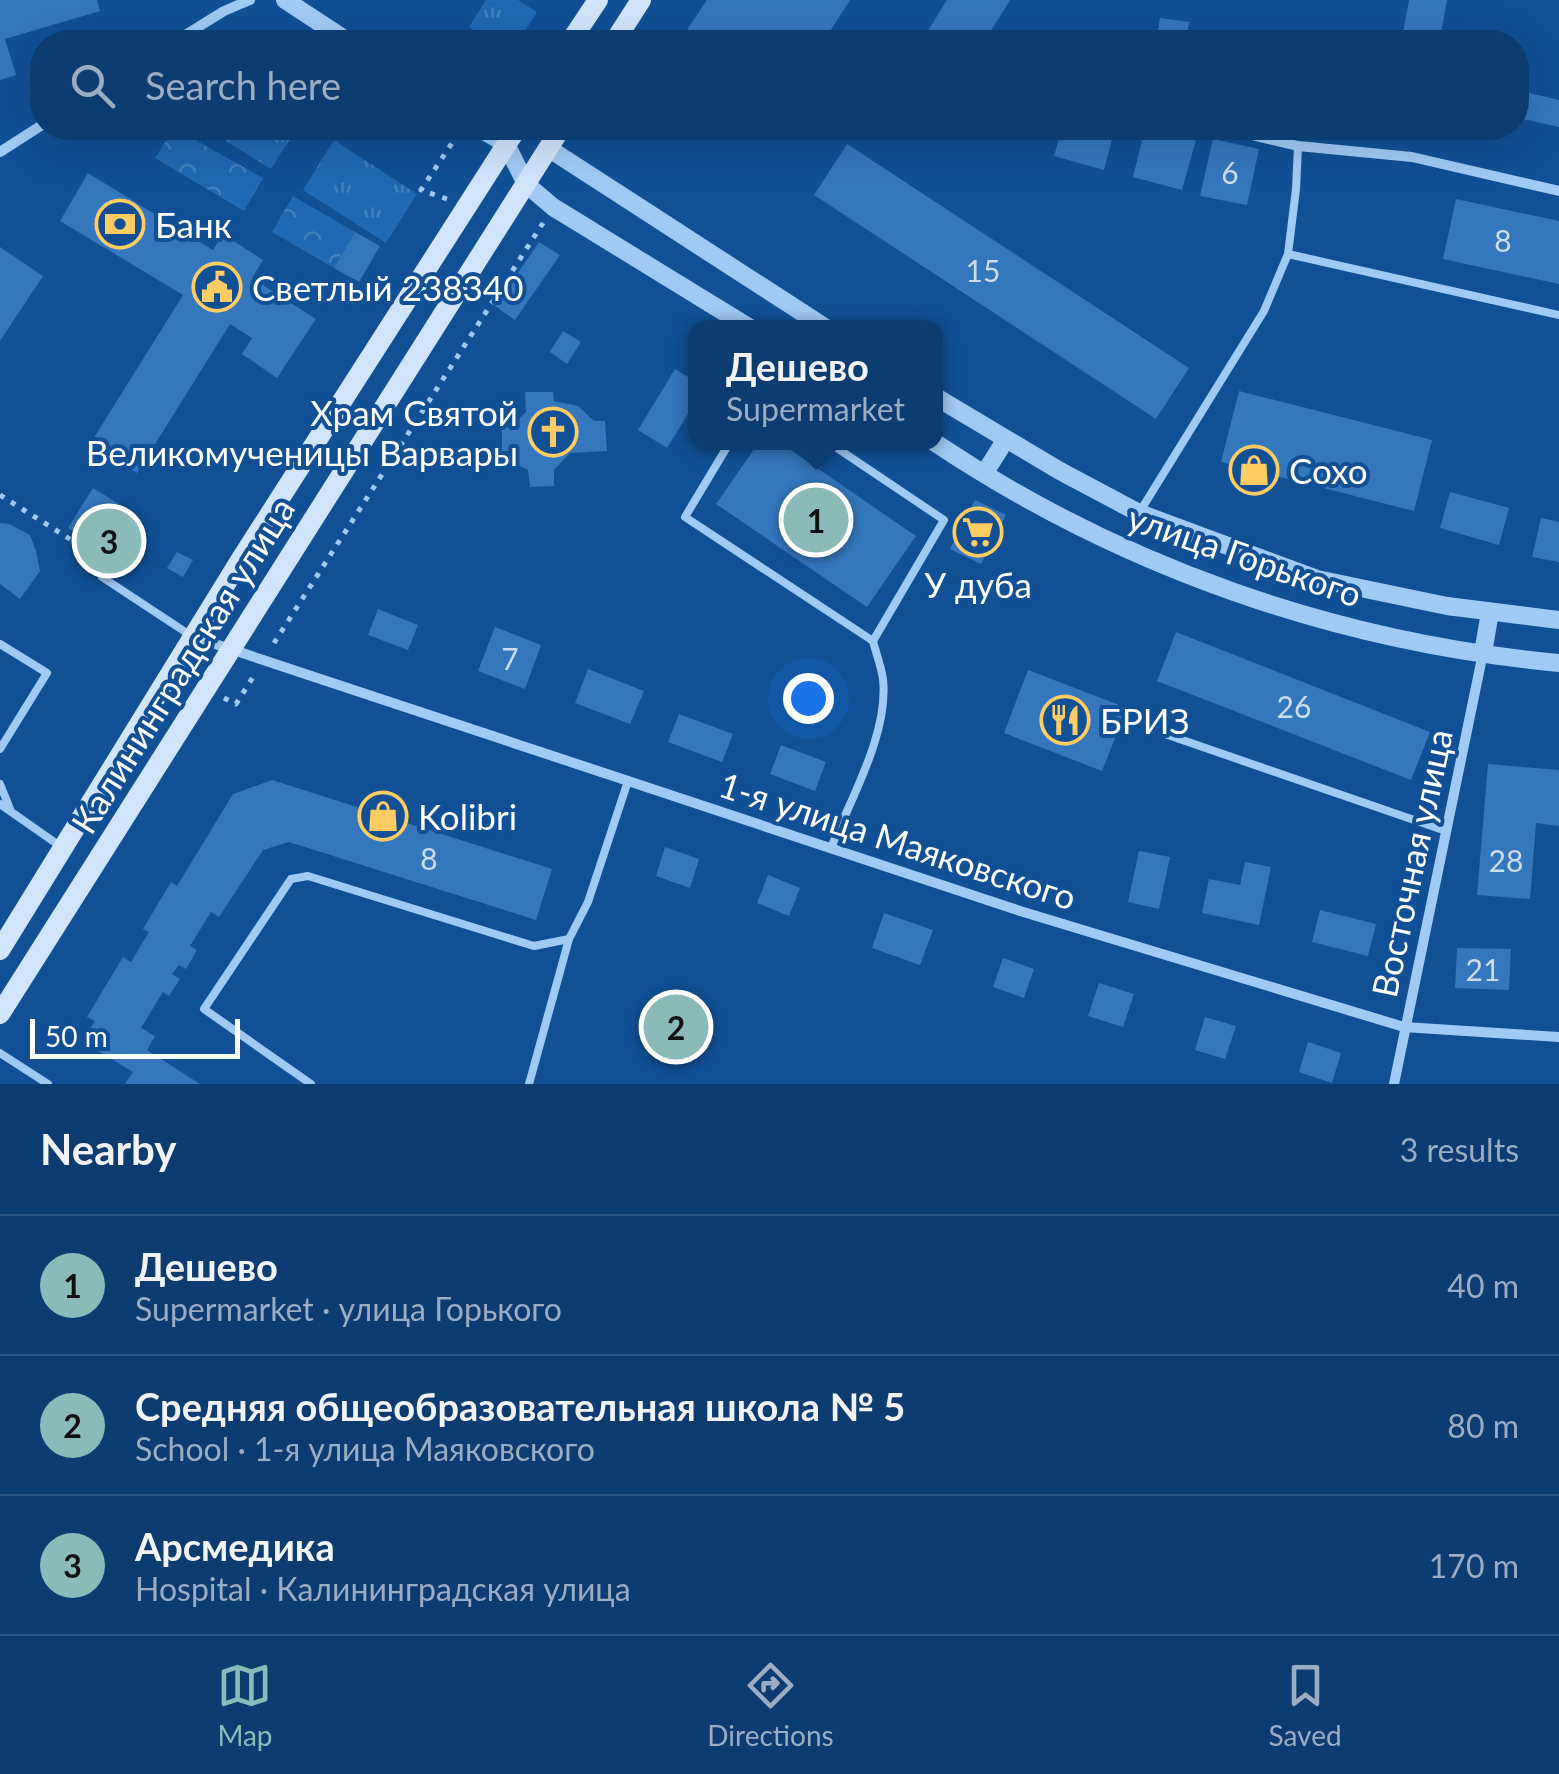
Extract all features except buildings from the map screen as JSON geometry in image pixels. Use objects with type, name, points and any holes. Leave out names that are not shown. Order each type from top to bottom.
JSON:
[{"type":"main road","points":[[578,30],[598,0]]},
{"type":"main road","points":[[622,30],[641,0]]},
{"type":"main road","name":"Калининградская улица","points":[[0,950],[508,140]]},
{"type":"main road","points":[[523,140],[548,148]]},
{"type":"main road","name":"Калининградская улица","points":[[0,1014],[553,140]]},
{"type":"street","points":[[193,30],[250,0]]},
{"type":"street","points":[[284,0],[330,30]]},
{"type":"street","points":[[0,152],[30,133]]},
{"type":"street","points":[[512,140],[526,184],[552,206],[737,320]]},
{"type":"street","points":[[1273,140],[1412,157],[1559,191]]},
{"type":"street","points":[[548,148],[814,320]]},
{"type":"street","name":"улица Горького","points":[[943,401],[1139,513],[1317,580],[1447,606],[1559,620]]},
{"type":"street","points":[[984,474],[1006,439]]},
{"type":"street","name":"улица Горького","points":[[943,448],[1070,525],[1199,581],[1393,638],[1559,664]]},
{"type":"street","points":[[1483,654],[1490,612]]},
{"type":"street","name":"1-я улица Маяковского","points":[[194,637],[1020,911],[1404,1027],[1559,1037]]},
{"type":"street","name":"Восточная улица","points":[[1394,1084],[1483,654]]},
{"type":"lane","points":[[1139,513],[1264,311],[1288,254],[1298,146]]},
{"type":"lane","points":[[1288,254],[1559,315]]},
{"type":"lane","points":[[725,450],[685,517],[873,641],[883,678],[882,715],[830,848]]},
{"type":"lane","points":[[840,450],[944,520],[873,641]]},
{"type":"lane","points":[[102,577],[194,637]]},
{"type":"lane","points":[[0,644],[47,673],[0,749]]},
{"type":"lane","points":[[1166,734],[1446,832]]},
{"type":"lane","points":[[529,1084],[569,940],[588,902],[628,781]]},
{"type":"lane","points":[[0,784],[10,809]]},
{"type":"lane","points":[[0,804],[63,849]]},
{"type":"lane","points":[[311,1084],[204,1008],[291,879],[308,876],[534,946],[569,940]]},
{"type":"lane","points":[[0,1053],[48,1084]]},
{"type":"path","points":[[422,190],[454,140]]},
{"type":"path","points":[[236,704],[537,233]]},
{"type":"path","points":[[0,496],[100,558],[102,577]]},
{"type":"green space","points":[[486,0],[518,0],[537,12],[526,30],[469,27]]},
{"type":"green space","points":[[166,140],[195,140],[263,178],[244,211],[155,158]]},
{"type":"green space","points":[[224,140],[289,140],[271,169]]},
{"type":"green space","points":[[334,140],[417,194],[386,243],[303,190]]},
{"type":"green space","points":[[293,196],[355,232],[334,268],[272,232]]},
{"type":"place","name":"Банк","points":[[120,224]]},
{"type":"place","name":"Светлый 238340","points":[[217,287]]},
{"type":"place","name":"Храм Святой Великомученицы Варвары","points":[[553,432]]},
{"type":"place","name":"Сохо","points":[[1254,470]]},
{"type":"place","name":"Дешево","points":[[816,520]]},
{"type":"place","name":"У дуба","points":[[978,532]]},
{"type":"place","name":"Арсмедика","points":[[109,541]]},
{"type":"place","name":"БРИЗ","points":[[1065,720]]},
{"type":"place","name":"Kolibri","points":[[383,816]]},
{"type":"place","name":"Средняя общеобразовательная школа № 5","points":[[676,1027]]}]
